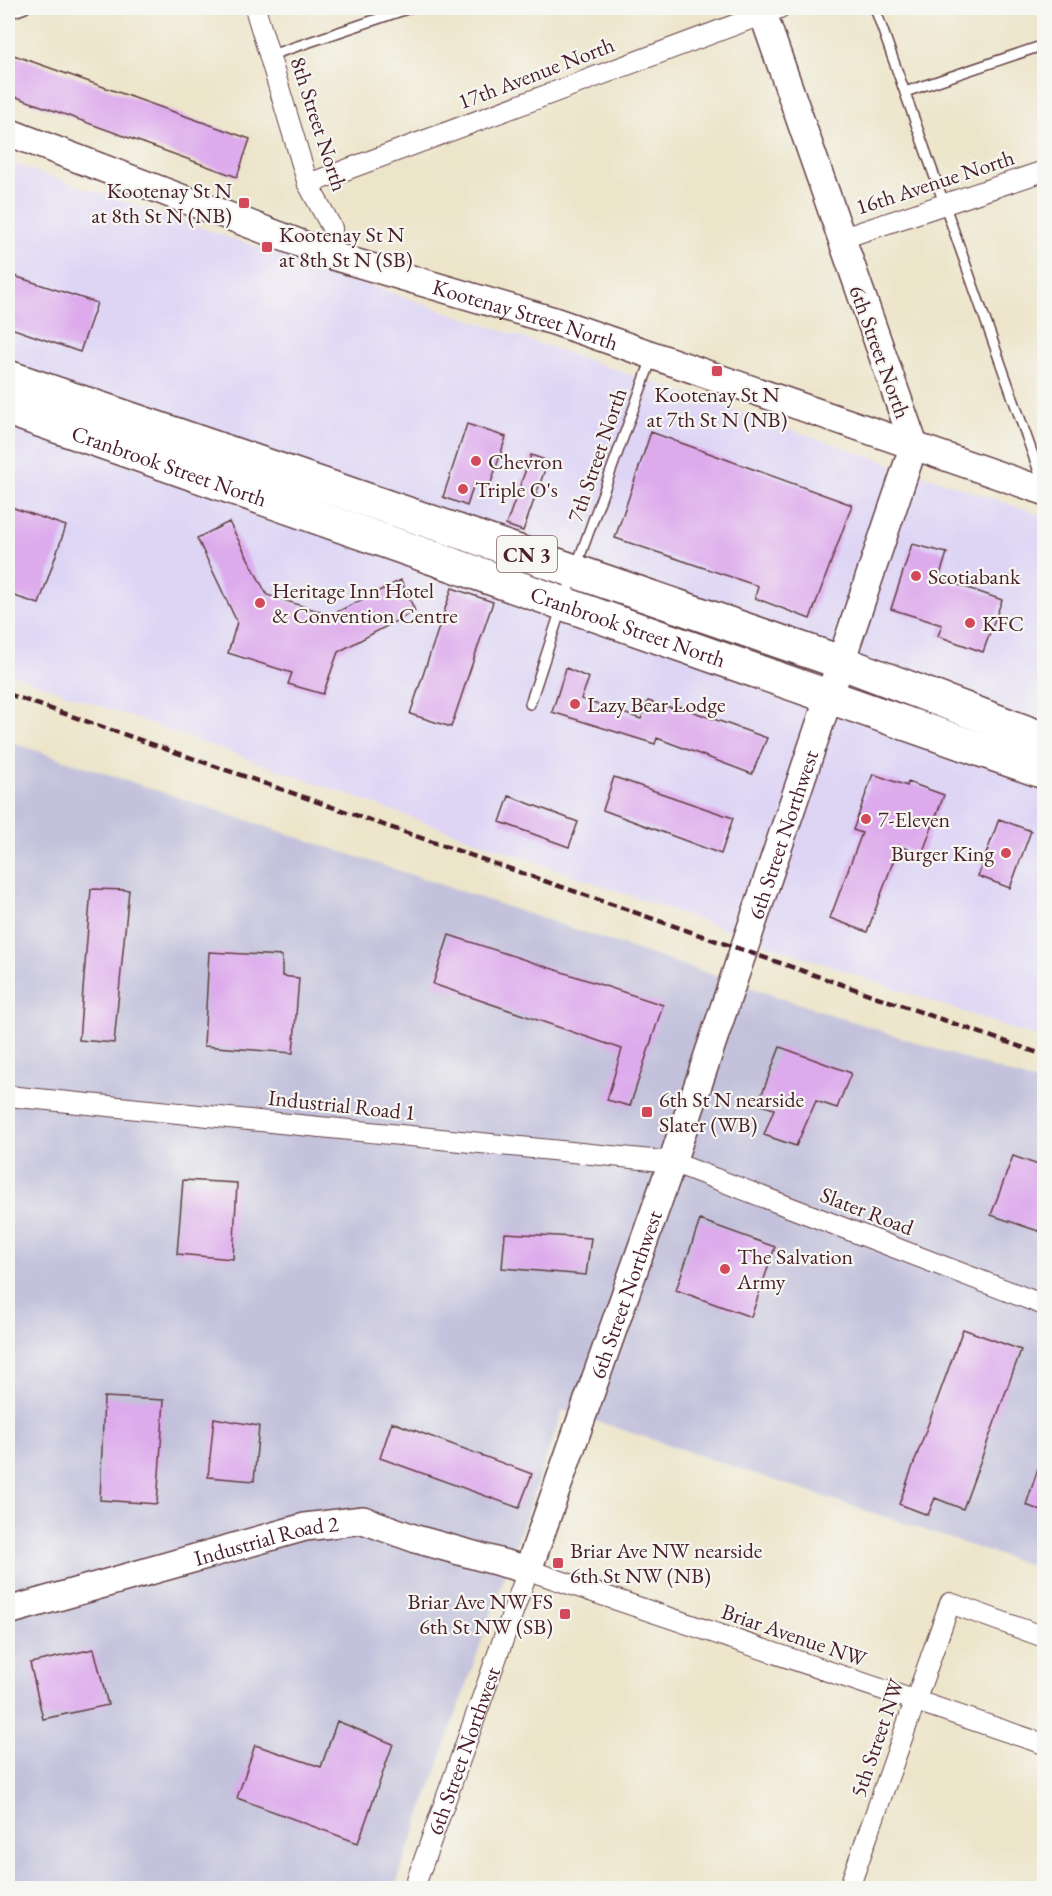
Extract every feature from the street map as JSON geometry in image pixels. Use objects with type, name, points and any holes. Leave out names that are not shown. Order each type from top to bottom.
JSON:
[{"type":"highway","name":"Cranbrook Street North","points":[[8,377],[843,663],[1044,739]]},
{"type":"highway","name":"Cranbrook Street North","points":[[8,409],[1044,772]]},
{"type":"street","name":"8th Street North","points":[[255,8],[308,184],[332,228],[333,256]]},
{"type":"street","name":"17th Avenue North","points":[[308,184],[768,9]]},
{"type":"street","name":"6th Street North","points":[[768,9],[840,238],[914,445],[831,696]]},
{"type":"street","name":"Kootenay Street North","points":[[8,132],[333,256],[554,321],[1044,491]]},
{"type":"street","name":"16th Avenue North","points":[[840,238],[1044,171]]},
{"type":"street","name":"6th Street Northwest","points":[[414,1888],[672,1162],[831,696]]},
{"type":"street","name":"Industrial Road 1","points":[[8,1096],[672,1162]]},
{"type":"street","name":"Slater Road","points":[[672,1162],[1044,1305]]},
{"type":"street","name":"Industrial Road 2","points":[[8,1611],[305,1527],[352,1521],[363,1521],[416,1539],[528,1570]]},
{"type":"street","name":"Briar Avenue NW","points":[[528,1570],[1044,1744]]},
{"type":"street","name":"5th Street NW","points":[[849,1888],[950,1603],[1044,1637]]},
{"type":"lane","points":[[8,14],[26,8]]},
{"type":"lane","points":[[271,55],[410,8]]},
{"type":"lane","points":[[875,8],[1044,486]]},
{"type":"lane","points":[[905,92],[1044,45]]},
{"type":"lane","name":"7th Street North","points":[[530,704],[563,603],[577,572],[653,356]]},
{"type":"shaded area","points":[[8,162],[1044,516],[1044,1040],[718,927],[8,673]]},
{"type":"shaded area","points":[[8,741],[1044,1085],[1044,1570],[563,1410],[395,1888],[8,1888]]},
{"type":"building","points":[[8,53],[250,139],[237,177],[8,94]]},
{"type":"building","points":[[8,274],[97,303],[80,352],[8,327]]},
{"type":"building","name":"Chevron","points":[[467,424],[506,437],[489,489],[474,484],[467,506],[443,497]]},
{"type":"building","points":[[651,432],[852,505],[810,619],[755,598],[758,586],[615,538]]},
{"type":"building","name":"Chevron","points":[[531,455],[548,461],[523,531],[506,525]]},
{"type":"building","points":[[8,506],[66,526],[39,604],[8,594]]},
{"type":"building","name":"Heritage Inn Hotel & Convention Centre","points":[[229,522],[267,595],[331,615],[401,580],[415,611],[338,652],[323,694],[288,684],[292,673],[228,653],[237,622],[197,538]]},
{"type":"building","points":[[912,544],[947,553],[939,578],[1002,600],[983,652],[938,636],[942,625],[891,609]]},
{"type":"building","points":[[452,588],[493,602],[451,727],[410,714]]},
{"type":"building","points":[[566,668],[589,678],[581,699],[641,719],[648,701],[676,709],[677,706],[767,738],[752,774],[657,738],[655,744],[552,712]]},
{"type":"building","points":[[873,774],[907,786],[908,782],[944,795],[922,854],[899,846],[867,932],[830,918],[862,833],[853,830]]},
{"type":"building","points":[[614,777],[733,818],[721,854],[603,810]]},
{"type":"building","points":[[509,796],[578,822],[569,847],[500,822]]},
{"type":"building","points":[[999,819],[1031,831],[1010,888],[978,876]]},
{"type":"building","points":[[91,889],[129,890],[114,1043],[79,1040]]},
{"type":"building","points":[[449,935],[663,1005],[630,1106],[607,1100],[622,1049],[433,984]]},
{"type":"building","points":[[209,952],[282,956],[282,976],[299,978],[293,1053],[204,1046]]},
{"type":"building","points":[[780,1047],[851,1073],[837,1108],[816,1101],[796,1146],[764,1135],[774,1109],[758,1104]]},
{"type":"building","points":[[1013,1156],[1044,1167],[1044,1233],[991,1215]]},
{"type":"building","points":[[183,1180],[237,1183],[233,1259],[177,1254]]},
{"type":"building","name":"The Salvation Army","points":[[700,1220],[775,1247],[751,1317],[676,1290]]},
{"type":"building","points":[[505,1233],[591,1238],[586,1275],[502,1268]]},
{"type":"building","points":[[963,1329],[1021,1350],[963,1509],[935,1498],[928,1515],[899,1504]]},
{"type":"building","points":[[104,1397],[164,1400],[157,1504],[100,1500]]},
{"type":"building","points":[[214,1418],[259,1426],[254,1481],[208,1477]]},
{"type":"building","points":[[392,1422],[532,1474],[519,1508],[380,1458]]},
{"type":"building","points":[[1042,1456],[1044,1456],[1044,1512],[1026,1505]]},
{"type":"building","points":[[94,1649],[108,1705],[43,1719],[30,1663]]},
{"type":"building","points":[[337,1721],[393,1744],[358,1843],[237,1798],[255,1745],[321,1767]]},
{"type":"railway","points":[[8,694],[1044,1055]]},
{"type":"place","name":"Kootenay St N at 8th St N (NB)","points":[[244,203]]},
{"type":"place","name":"Kootenay St N at 8th St N (SB)","points":[[267,247]]},
{"type":"place","name":"Kootenay St N at 7th St N (NB)","points":[[717,371]]},
{"type":"place","name":"Chevron","points":[[476,461]]},
{"type":"place","name":"Triple O's","points":[[463,489]]},
{"type":"place","name":"Scotiabank","points":[[916,576]]},
{"type":"place","name":"Heritage Inn Hotel & Convention Centre","points":[[260,603]]},
{"type":"place","name":"KFC","points":[[970,623]]},
{"type":"place","name":"Lazy Bear Lodge","points":[[575,704]]},
{"type":"place","name":"7-Eleven","points":[[866,819]]},
{"type":"place","name":"Burger King","points":[[1006,853]]},
{"type":"place","name":"6th St N nearside Slater (WB)","points":[[647,1112]]},
{"type":"place","name":"The Salvation Army","points":[[725,1269]]},
{"type":"place","name":"Briar Ave NW nearside 6th St NW (NB)","points":[[558,1563]]},
{"type":"place","name":"Briar Ave NW FS 6th St NW (SB)","points":[[565,1614]]}]
